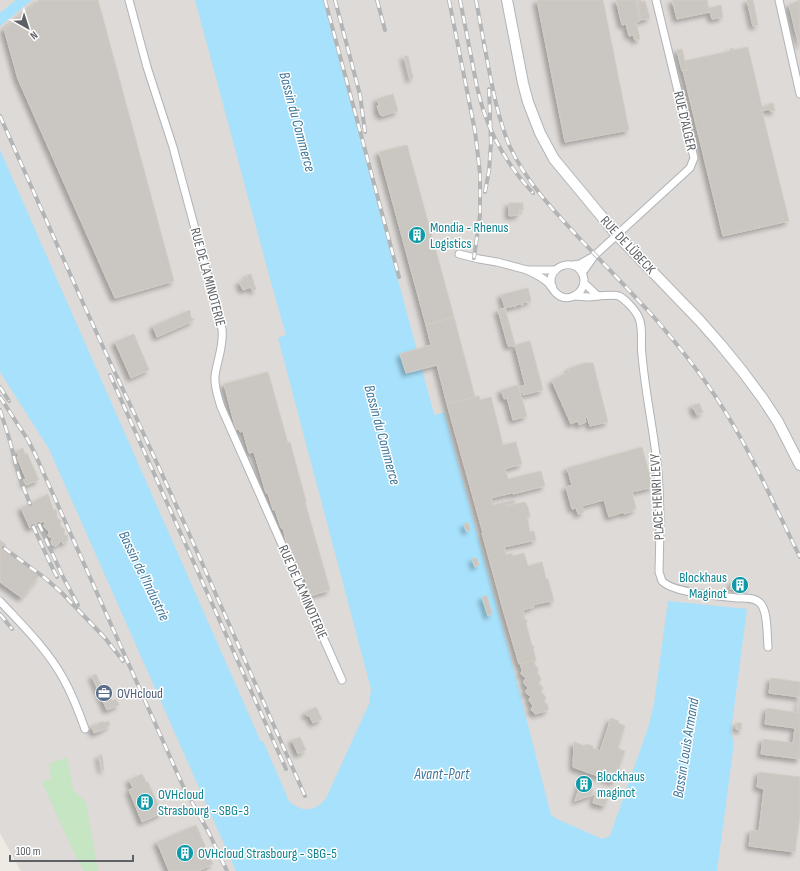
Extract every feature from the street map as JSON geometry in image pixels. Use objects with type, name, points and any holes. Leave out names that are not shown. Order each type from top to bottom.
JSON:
[{"type":"main road","name":"RUE DE LÜBECK","points":[[507,0],[523,83],[533,116],[554,159],[617,235],[700,321],[743,372],[778,422],[800,465]]},
{"type":"street","name":"RUE DE LA MINOTERIE","points":[[129,0],[147,67],[173,147],[222,329],[223,338],[215,377],[219,401],[342,680]]},
{"type":"street","name":"RUE D'ALGER","points":[[596,255],[690,168],[694,158],[656,0]]},
{"type":"street","points":[[779,0],[800,94]]},
{"type":"street","points":[[460,254],[527,270],[555,270]]},
{"type":"street","points":[[553,289],[551,283],[552,276],[555,270],[560,266],[566,264],[580,264],[596,255]]},
{"type":"street","points":[[582,273],[596,255]]},
{"type":"street","points":[[527,270],[546,281],[556,294],[569,298],[581,291],[584,283],[582,273],[573,265]]},
{"type":"street","points":[[584,283],[598,296]]},
{"type":"street","name":"PLACE HENRI LEVY","points":[[574,296],[619,296],[637,314],[640,321],[642,328],[641,354],[657,464],[660,505],[659,572],[662,580],[668,585],[684,591],[754,599],[761,603],[765,612],[768,647]]},
{"type":"street","points":[[0,601],[34,638],[55,665],[68,688],[85,729]]},
{"type":"shaded area","points":[[0,0],[800,0],[800,871],[21,871],[0,833]]},
{"type":"green space","points":[[67,757],[73,790],[86,802],[98,871],[84,871],[76,857],[42,782],[51,779],[49,764]]},
{"type":"water","points":[[16,0],[32,0],[0,26],[0,13]]},
{"type":"water","name":"Avant-Port","points":[[195,0],[323,0],[434,414],[444,412],[508,647],[551,815],[602,839],[610,836],[648,728],[654,704],[668,601],[747,609],[731,731],[734,743],[717,871],[236,871],[49,449],[0,372],[0,150],[261,742],[263,741],[289,801],[303,809],[311,809],[321,804],[326,798],[369,704],[371,689],[278,338],[286,335]]},
{"type":"building","points":[[39,0],[98,0],[174,281],[115,298],[18,79],[4,29]]},
{"type":"building","points":[[537,0],[603,0],[629,130],[565,142]]},
{"type":"building","points":[[616,0],[642,0],[636,2],[640,21],[636,22],[640,39],[635,40],[633,35],[629,36],[626,24],[622,25]]},
{"type":"building","points":[[672,0],[707,0],[709,8],[721,5],[723,17],[712,19],[710,12],[677,19]]},
{"type":"building","points":[[747,0],[753,0],[758,25],[753,26]]},
{"type":"building","points":[[800,0],[800,46],[789,5]]},
{"type":"building","points":[[645,1],[650,18],[641,20],[637,4],[639,4],[638,2]]},
{"type":"building","points":[[748,47],[762,107],[773,103],[775,111],[770,111],[769,109],[762,111],[789,221],[723,236],[683,71],[687,70],[685,61],[730,51],[730,49],[733,48],[733,50]]},
{"type":"building","points":[[682,49],[687,70],[682,71],[677,50]]},
{"type":"building","points":[[404,56],[408,56],[413,78],[410,79]]},
{"type":"building","points":[[393,94],[398,111],[382,116],[380,115],[377,106],[379,105],[377,99]]},
{"type":"building","name":"Mondia - Rhenus Logistics","points":[[407,145],[454,317],[426,325],[379,152]]},
{"type":"building","points":[[509,203],[523,203],[523,210],[519,210],[519,215],[509,216]]},
{"type":"building","points":[[251,274],[256,289],[253,291],[251,287],[243,290],[239,282],[248,278],[247,275]]},
{"type":"building","points":[[528,288],[531,301],[522,303],[523,305],[521,304],[514,307],[505,308],[501,295]]},
{"type":"building","points":[[505,308],[515,345],[508,346],[498,310]]},
{"type":"building","points":[[190,310],[191,318],[194,319],[193,321],[157,337],[153,326]]},
{"type":"building","points":[[454,317],[475,397],[447,404],[437,365],[406,373],[400,354],[431,345],[426,325]]},
{"type":"building","points":[[134,334],[149,370],[131,378],[115,342]]},
{"type":"building","points":[[530,341],[543,390],[523,395],[523,392],[520,393],[519,387],[525,385],[515,345]]},
{"type":"building","points":[[585,363],[593,363],[608,422],[590,426],[587,417],[585,419],[586,422],[579,425],[578,421],[571,424],[552,381],[568,373],[569,369]]},
{"type":"building","points":[[268,372],[288,443],[290,442],[330,590],[310,596],[305,578],[302,579],[297,561],[295,561],[292,555],[289,544],[287,545],[283,528],[281,528],[275,510],[273,510],[268,493],[266,493],[254,452],[249,453],[243,431],[240,432],[239,429],[236,430],[224,384]]},
{"type":"building","points":[[518,385],[527,416],[513,420],[507,398],[504,399],[501,390]]},
{"type":"building","points":[[479,396],[480,400],[491,397],[503,445],[516,442],[522,464],[505,469],[508,479],[541,471],[545,486],[491,498],[493,505],[514,500],[515,503],[506,506],[525,502],[530,516],[527,517],[530,532],[534,531],[536,540],[504,547],[506,555],[512,553],[513,556],[524,553],[528,566],[542,562],[554,601],[533,605],[534,607],[523,610],[525,620],[527,619],[526,623],[532,646],[533,645],[534,648],[536,660],[519,664],[447,404]]},
{"type":"building","points":[[699,403],[703,412],[697,415],[692,406]]},
{"type":"building","points":[[642,447],[653,487],[632,492],[636,509],[624,514],[624,512],[609,517],[604,500],[582,506],[584,512],[578,514],[576,508],[572,509],[566,487],[572,485],[567,468]]},
{"type":"building","points":[[23,448],[25,454],[27,453],[39,480],[26,485],[23,480],[26,479],[17,457],[19,456],[17,451]]},
{"type":"building","points":[[48,494],[53,509],[57,512],[57,518],[61,521],[60,525],[65,530],[64,535],[67,535],[68,538],[67,541],[63,543],[60,541],[59,544],[55,546],[52,545],[52,538],[48,536],[49,531],[44,526],[45,521],[42,522],[39,518],[41,523],[30,528],[21,508]]},
{"type":"building","points":[[468,523],[470,530],[466,531],[464,524]]},
{"type":"building","points":[[0,540],[6,545],[3,549],[39,576],[22,598],[0,582]]},
{"type":"building","points":[[477,558],[479,565],[475,567],[472,559]]},
{"type":"building","name":"Blockhaus Maginot","points":[[731,581],[736,583],[749,582],[749,589],[730,589],[732,584]]},
{"type":"building","points":[[487,596],[492,614],[488,616],[482,597]]},
{"type":"building","points":[[534,660],[535,665],[538,668],[537,674],[541,679],[539,684],[543,688],[541,692],[546,697],[544,702],[548,706],[548,710],[535,714],[531,710],[533,706],[529,700],[531,696],[526,693],[528,688],[524,681],[526,678],[521,674],[522,670],[520,664]]},
{"type":"building","name":"OVHcloud","points":[[96,674],[102,687],[106,686],[112,701],[116,699],[119,705],[107,710],[92,676]]},
{"type":"building","points":[[771,678],[800,682],[800,697],[769,693]]},
{"type":"building","points":[[800,697],[800,759],[761,754],[763,739],[793,743],[795,728],[765,724],[767,708],[798,713]]},
{"type":"building","points":[[316,707],[322,719],[313,723],[309,715],[307,716],[305,713]]},
{"type":"building","points":[[611,718],[619,721],[618,723],[625,726],[618,748],[625,751],[614,782],[573,767],[574,742],[585,746],[586,744],[593,746],[593,748],[600,751]]},
{"type":"building","points":[[103,721],[104,723],[108,721],[110,725],[100,731],[95,731],[93,727],[97,726],[97,724]]},
{"type":"building","points":[[737,723],[742,723],[741,730],[736,729]]},
{"type":"building","points":[[97,724],[97,726],[93,727],[95,731],[100,731],[94,733],[91,726]]},
{"type":"building","points":[[300,737],[306,750],[298,754],[292,740]]},
{"type":"building","points":[[99,755],[102,755],[104,770],[102,770]]},
{"type":"building","points":[[759,772],[800,777],[800,816],[795,852],[749,846],[751,830],[759,831],[764,789],[757,787]]},
{"type":"building","name":"OVHcloud Strasbourg - SBG-3","points":[[142,774],[146,782],[148,782],[162,813],[142,822],[129,790],[133,788],[129,780]]},
{"type":"building","name":"Blockhaus maginot","points":[[582,778],[593,790],[592,795],[575,801]]},
{"type":"building","points":[[596,792],[609,795],[605,806],[593,803]]},
{"type":"building","name":"OVHcloud Strasbourg - SBG-5","points":[[196,825],[213,864],[198,871],[169,871],[157,842]]},
{"type":"railway","points":[[325,0],[399,277]]},
{"type":"railway","points":[[335,0],[360,95],[365,132]]},
{"type":"railway","points":[[377,0],[385,30]]},
{"type":"railway","points":[[449,0],[475,131],[480,173],[480,215],[474,258]]},
{"type":"railway","points":[[460,0],[477,86],[488,123],[510,165],[533,193]]},
{"type":"railway","points":[[476,0],[485,49]]},
{"type":"railway","points":[[484,44],[494,96],[505,135],[524,173],[561,218],[652,315],[682,350],[718,400],[746,448],[800,557]]},
{"type":"railway","points":[[485,192],[489,171],[491,143],[489,89]]},
{"type":"railway","points":[[0,116],[83,303],[187,529],[305,796]]},
{"type":"railway","points":[[110,375],[286,769]]},
{"type":"railway","points":[[0,387],[9,401]]},
{"type":"railway","points":[[0,397],[28,440],[36,456],[183,786],[209,833],[227,871]]},
{"type":"railway","points":[[0,410],[19,476],[30,504]]},
{"type":"railway","points":[[39,524],[63,577],[78,605]]},
{"type":"railway","points":[[33,526],[57,577]]},
{"type":"railway","points":[[4,548],[45,578],[62,593],[105,638],[123,661]]},
{"type":"railway","points":[[0,614],[12,629]]},
{"type":"place","name":"Mondia - Rhenus Logistics","points":[[417,235]]},
{"type":"place","name":"Blockhaus Maginot","points":[[740,585]]},
{"type":"place","name":"OVHcloud","points":[[104,693]]},
{"type":"place","name":"Blockhaus maginot","points":[[584,784]]},
{"type":"place","name":"OVHcloud Strasbourg - SBG-3","points":[[145,802]]},
{"type":"place","name":"OVHcloud Strasbourg - SBG-5","points":[[185,853]]},
{"type":"water label","name":"Bassin du Commerce","points":[[297,122]]},
{"type":"water label","name":"Bassin du Commerce","points":[[382,435]]},
{"type":"water label","name":"Bassin de l'Industrie","points":[[144,576]]},
{"type":"water label","name":"Bassin Louis Armand","points":[[686,748]]}]
